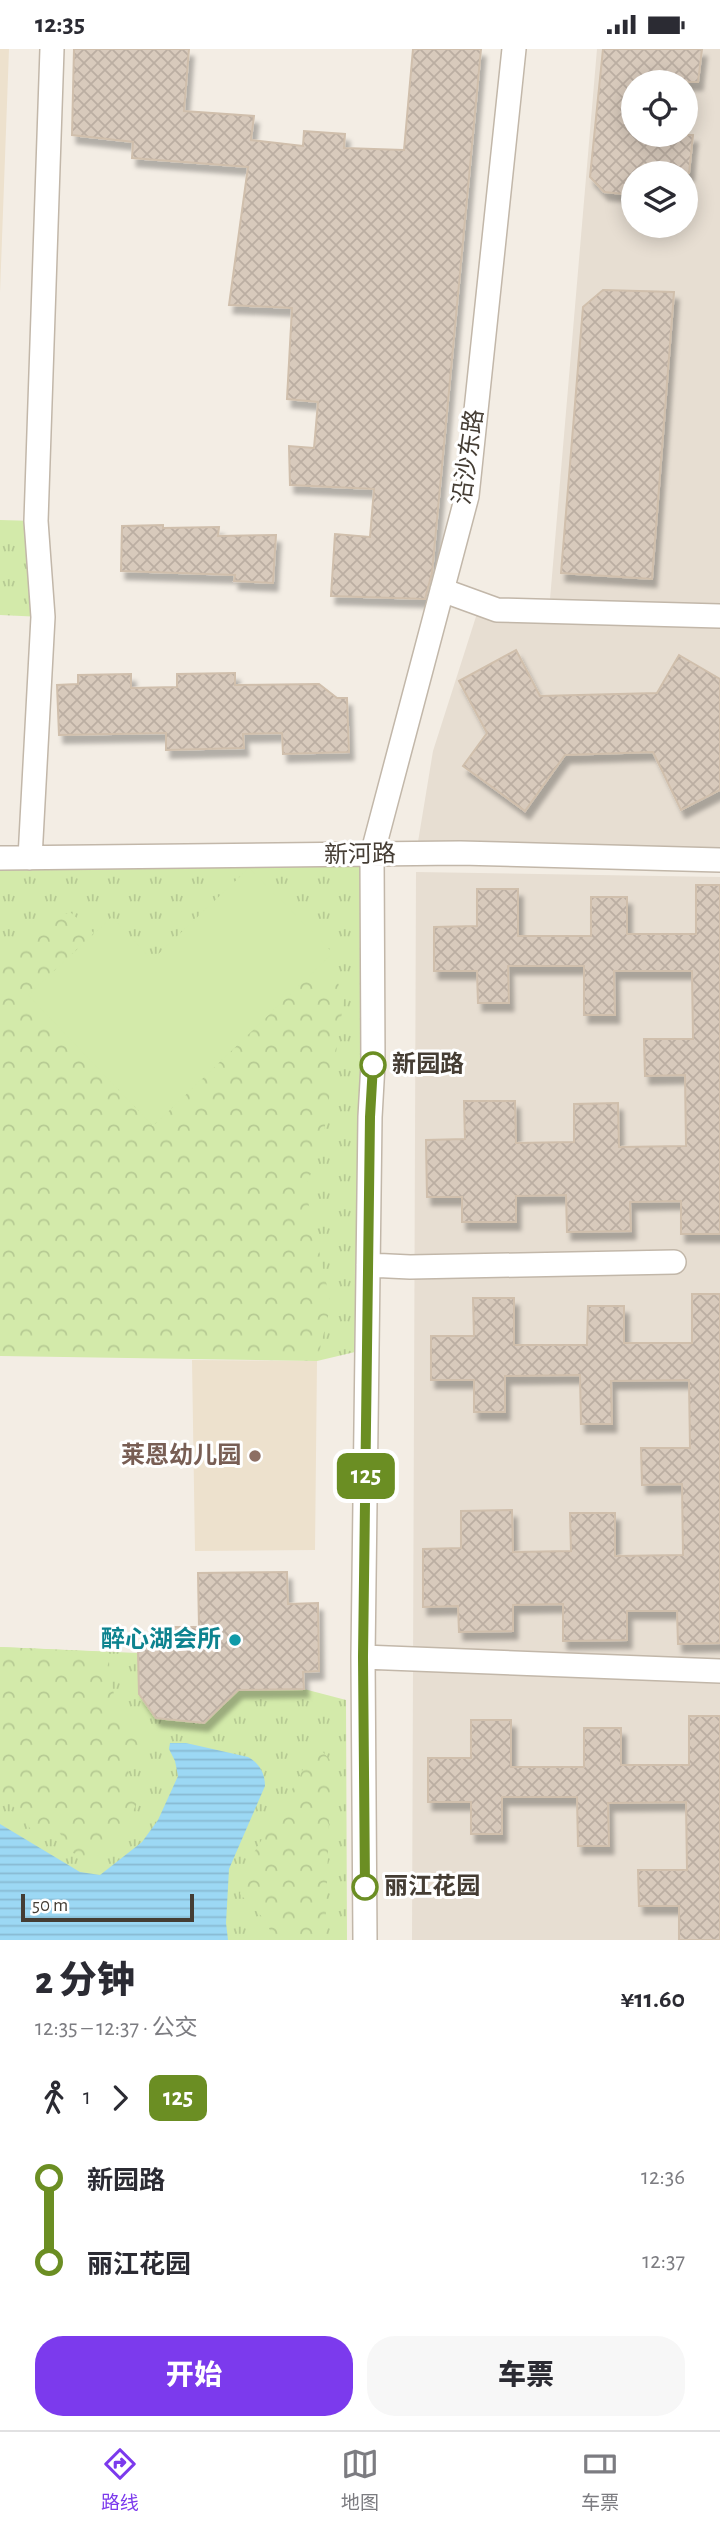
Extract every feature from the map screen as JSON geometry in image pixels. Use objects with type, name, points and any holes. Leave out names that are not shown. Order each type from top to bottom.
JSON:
[{"type":"street","points":[[30,858],[43,617],[36,521],[52,49]]},
{"type":"street","name":"沿沙东路","points":[[372,855],[467,496],[514,49]]},
{"type":"street","points":[[442,590],[497,610],[720,616]]},
{"type":"street","name":"新河路","points":[[0,859],[460,853],[720,860]]},
{"type":"street","points":[[365,1940],[363,1657],[373,1065],[372,855]]},
{"type":"street","points":[[368,1265],[410,1267],[674,1262]]},
{"type":"street","points":[[363,1657],[720,1671]]},
{"type":"shaded area","points":[[0,49],[9,49],[0,293]]},
{"type":"shaded area","points":[[597,49],[720,49],[720,861],[416,854],[433,751],[480,604],[549,611]]},
{"type":"shaded area","name":"丽江花园","points":[[416,872],[720,877],[720,1940],[412,1940]]},
{"type":"shaded area","name":"莱恩幼儿园","points":[[192,1360],[317,1361],[315,1550],[195,1551]]},
{"type":"green space","points":[[0,520],[36,521],[43,617],[0,615]]},
{"type":"green space","points":[[369,854],[355,1352],[317,1361],[185,1348],[0,1354],[0,858]]},
{"type":"green space","points":[[249,868],[333,953],[153,1126],[28,995],[112,917],[152,960]]},
{"type":"green space","points":[[70,912],[94,933],[28,995],[153,1126],[304,981],[335,975],[344,999],[322,1146],[305,1188],[331,1304],[317,1361],[0,1356],[0,946],[25,941],[47,923]]},
{"type":"green space","points":[[0,1647],[138,1653],[139,1694],[156,1718],[204,1723],[238,1690],[304,1689],[346,1700],[347,1940],[0,1940]]},
{"type":"green space","points":[[0,1647],[108,1652],[117,1706],[144,1740],[128,1771],[140,1797],[116,1845],[95,1860],[73,1853],[59,1832],[31,1830],[19,1811],[0,1797]]},
{"type":"green space","points":[[314,1742],[331,1761],[325,1940],[274,1940],[266,1921],[240,1894],[244,1869],[300,1776]]},
{"type":"water","points":[[170,1743],[186,1743],[248,1757],[263,1773],[265,1786],[229,1869],[226,1923],[228,1940],[0,1940],[0,1824],[80,1872],[100,1875],[142,1842],[158,1820],[178,1776],[169,1749]]},
{"type":"building","points":[[74,49],[189,49],[184,111],[254,116],[251,140],[303,146],[304,131],[345,134],[344,148],[404,150],[413,49],[481,49],[432,573],[425,599],[331,596],[335,534],[370,537],[374,489],[290,485],[289,446],[314,448],[318,402],[287,399],[292,308],[229,305],[248,167],[132,158],[133,142],[72,135]]},
{"type":"building","points":[[603,49],[702,49],[698,82],[698,70],[621,70],[621,147],[692,147],[690,161],[621,161],[621,194],[604,192],[590,177]]},
{"type":"building","points":[[603,290],[674,292],[652,579],[561,573],[583,307]]},
{"type":"building","points":[[163,525],[163,528],[219,527],[218,536],[276,535],[273,583],[234,581],[235,575],[121,571],[122,526]]},
{"type":"building","points":[[516,650],[540,696],[657,693],[679,655],[720,679],[720,790],[681,810],[653,752],[565,755],[525,811],[463,766],[487,733],[459,681]]},
{"type":"building","points":[[235,673],[235,685],[319,684],[337,698],[347,698],[349,752],[283,754],[282,733],[243,734],[244,748],[166,750],[166,733],[59,735],[57,685],[78,684],[78,675],[131,674],[131,688],[177,687],[177,674]]},
{"type":"building","points":[[696,885],[720,885],[720,1234],[681,1234],[681,1201],[630,1202],[631,1231],[567,1232],[566,1195],[516,1196],[516,1222],[462,1222],[462,1197],[427,1197],[426,1140],[465,1139],[464,1101],[515,1101],[516,1143],[574,1142],[574,1104],[618,1103],[619,1147],[686,1146],[685,1075],[645,1076],[644,1039],[693,1039],[692,971],[614,971],[615,1015],[584,1015],[584,966],[508,966],[509,1003],[478,1003],[477,971],[434,971],[434,927],[477,926],[477,889],[518,889],[518,936],[591,936],[591,897],[627,897],[627,934],[696,934]]},
{"type":"building","points":[[692,1294],[720,1294],[720,1643],[678,1644],[677,1611],[627,1611],[627,1640],[563,1641],[563,1604],[513,1605],[513,1631],[459,1632],[458,1606],[423,1607],[423,1549],[461,1548],[461,1511],[512,1510],[513,1552],[571,1551],[570,1513],[615,1513],[615,1556],[683,1555],[682,1484],[642,1485],[641,1448],[690,1448],[689,1380],[611,1381],[612,1424],[581,1424],[580,1375],[505,1376],[505,1412],[474,1412],[474,1380],[431,1380],[431,1336],[474,1336],[473,1298],[514,1298],[514,1345],[587,1345],[588,1306],[624,1306],[624,1343],[692,1343]]},
{"type":"building","name":"醉心湖会所","points":[[287,1572],[288,1604],[318,1603],[319,1671],[303,1672],[304,1689],[238,1690],[204,1723],[156,1718],[139,1694],[138,1653],[166,1627],[199,1627],[198,1573]]},
{"type":"building","points":[[689,1716],[720,1716],[720,1940],[679,1940],[679,1906],[639,1906],[638,1870],[687,1870],[686,1802],[608,1803],[609,1846],[578,1846],[577,1797],[502,1797],[502,1834],[471,1834],[471,1802],[428,1802],[428,1758],[471,1758],[471,1720],[511,1720],[511,1767],[584,1767],[584,1728],[621,1728],[621,1765],[689,1765]]},
{"type":"bus line","name":"125","points":[[365,1887],[363,1583],[373,1065]]},
{"type":"place","name":"新园路","points":[[373,1065]]},
{"type":"place","name":"莱恩幼儿园","points":[[255,1456]]},
{"type":"place","name":"醉心湖会所","points":[[235,1640]]},
{"type":"place","name":"丽江花园","points":[[365,1887]]}]
